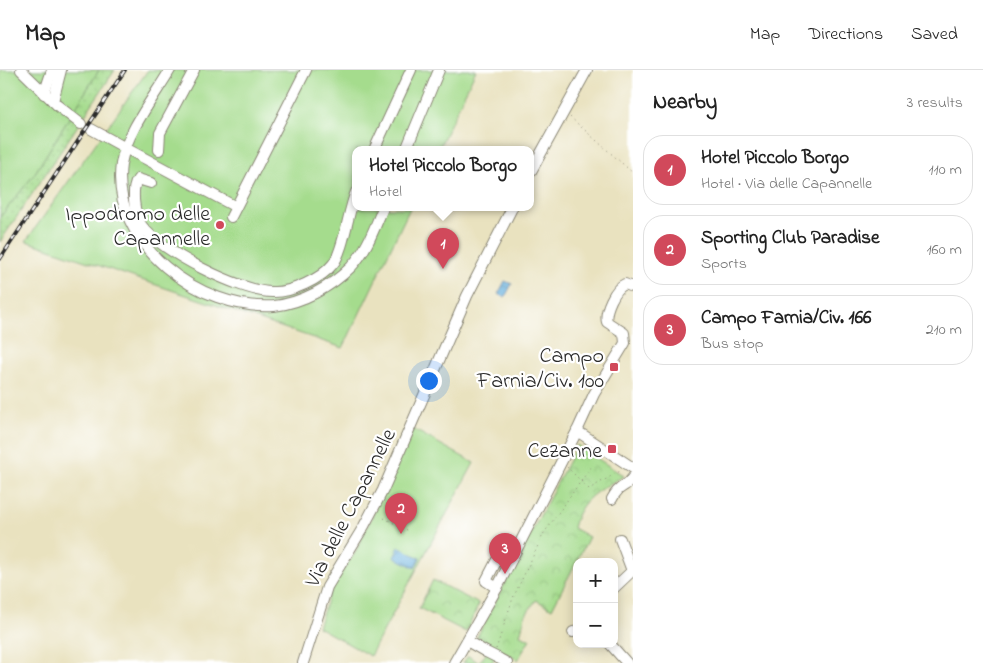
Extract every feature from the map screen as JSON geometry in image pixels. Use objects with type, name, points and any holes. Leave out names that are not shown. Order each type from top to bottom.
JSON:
[{"type":"street","points":[[21,70],[44,94],[81,124]]},
{"type":"street","points":[[44,70],[48,81]]},
{"type":"street","points":[[44,94],[52,70]]},
{"type":"street","points":[[53,101],[61,70]]},
{"type":"street","points":[[170,70],[126,144],[120,181],[127,210],[138,235],[157,258],[185,280],[207,292],[238,303],[273,306],[298,300],[328,286],[349,269],[365,250],[382,211]]},
{"type":"street","points":[[159,150],[160,133],[194,70]]},
{"type":"street","points":[[231,217],[306,70]]},
{"type":"street","points":[[376,146],[411,70]]},
{"type":"street","points":[[408,146],[439,70]]},
{"type":"street","points":[[534,166],[587,70]]},
{"type":"street","points":[[91,129],[236,207]]},
{"type":"street","points":[[151,183],[142,178],[138,179],[134,188],[136,211],[145,229],[199,268],[258,290],[272,292],[296,287],[322,274],[332,265],[339,252],[352,206]]},
{"type":"street","name":"Via delle Capannelle","points":[[303,663],[327,587],[364,526],[383,490],[467,296],[510,211]]},
{"type":"street","points":[[454,663],[497,588],[594,394],[626,341],[624,333],[607,322],[607,313],[620,286],[626,284],[633,287]]},
{"type":"street","points":[[577,431],[631,467]]},
{"type":"street","points":[[612,499],[618,489],[628,484],[633,477]]},
{"type":"street","points":[[618,584],[633,571],[620,538]]},
{"type":"street","points":[[467,641],[497,656]]},
{"type":"street","points":[[613,648],[626,663]]},
{"type":"path","points":[[564,112],[633,173]]},
{"type":"path","points":[[561,462],[589,489],[631,467]]},
{"type":"path","points":[[497,656],[513,598],[544,533],[591,467]]},
{"type":"path","points":[[384,518],[408,531]]},
{"type":"green space","name":"Ippodromo delle Capannelle","points":[[0,70],[99,70],[33,176],[0,217]]},
{"type":"green space","points":[[99,70],[115,70],[0,242],[0,217],[33,176]]},
{"type":"green space","name":"Ippodromo delle Capannelle","points":[[148,70],[476,70],[440,146],[352,146],[352,211],[409,211],[343,348],[26,241]]},
{"type":"green space","points":[[413,429],[474,463],[370,656],[318,627],[332,585],[355,553]]},
{"type":"green space","points":[[577,445],[624,476],[592,496],[580,509],[573,528],[589,537],[578,558],[573,558],[573,568],[552,609],[536,600],[525,616],[520,635],[530,639],[518,660],[501,651],[496,654],[492,663],[463,663],[468,656],[478,662],[486,654],[488,643],[477,637]]},
{"type":"green space","points":[[433,580],[479,604],[466,632],[419,608]]},
{"type":"water","points":[[505,281],[512,284],[505,297],[498,294]]},
{"type":"water","points":[[399,547],[420,558],[415,568],[394,557]]},
{"type":"railway","points":[[0,259],[125,70]]},
{"type":"place","name":"Ippodromo delle Capannelle","points":[[220,225]]},
{"type":"place","name":"Hotel Piccolo Borgo","points":[[443,269]]},
{"type":"place","name":"Campo Farnia/Civ. 100","points":[[614,367]]},
{"type":"place","name":"Cezanne","points":[[612,449]]},
{"type":"place","name":"Sporting Club Paradise","points":[[401,534]]},
{"type":"place","name":"Campo Farnia/Civ. 166","points":[[505,574]]}]
